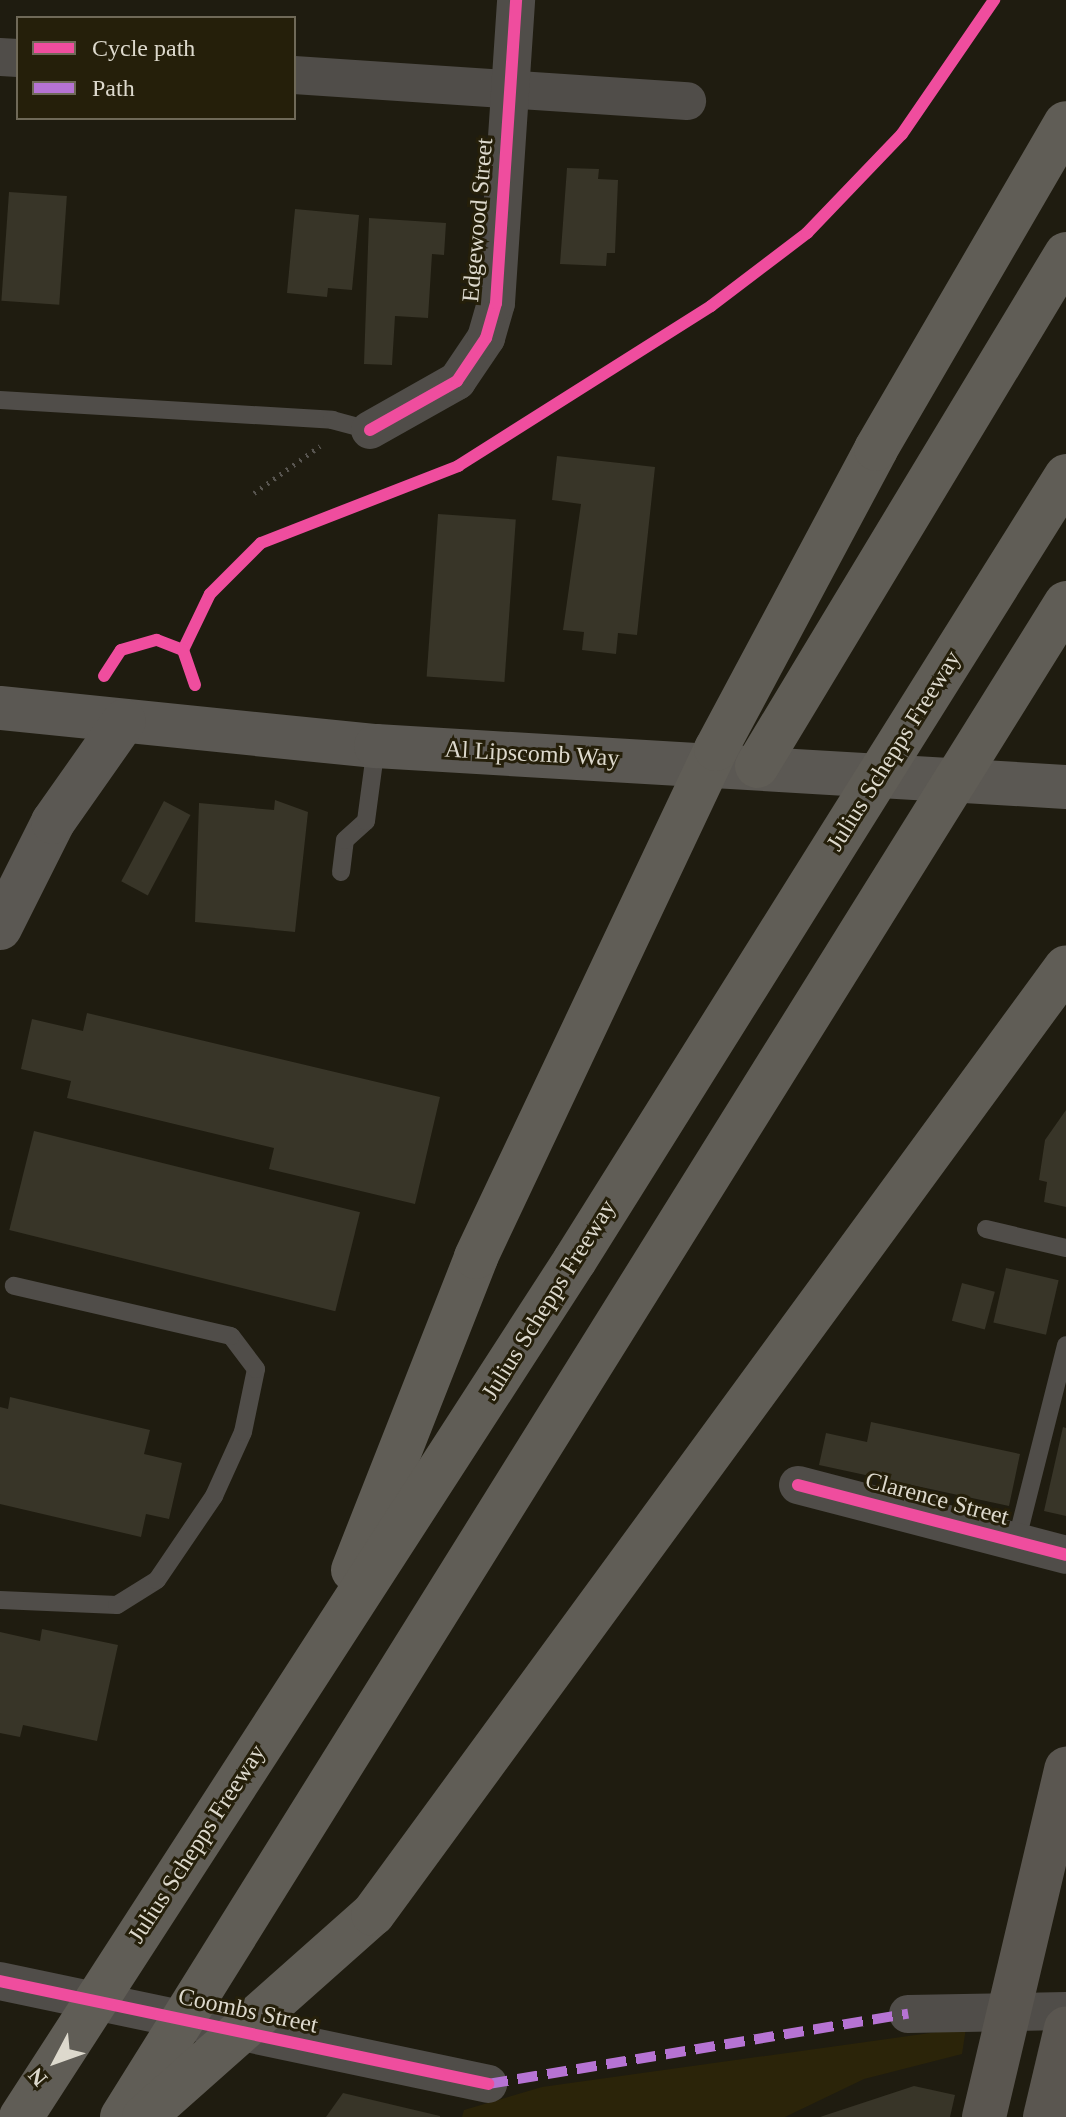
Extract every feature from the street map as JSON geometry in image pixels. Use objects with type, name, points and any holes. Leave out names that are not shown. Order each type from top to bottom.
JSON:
[{"type":"highway","points":[[318,1658],[476,1257],[709,763],[876,449],[1066,123]]},
{"type":"highway","points":[[757,766],[1066,254]]},
{"type":"highway","name":"Julius Schepps Freeway","points":[[21,2117],[318,1658],[1066,476]]},
{"type":"highway","points":[[122,2117],[1066,603]]},
{"type":"highway","points":[[144,2117],[373,1914],[1066,967]]},
{"type":"main road","name":"Al Lipscomb Way","points":[[0,708],[376,746],[757,766],[1066,787]]},
{"type":"main road","points":[[0,928],[53,822],[124,721]]},
{"type":"main road","points":[[984,2117],[1066,1769]]},
{"type":"main road","points":[[1045,2117],[1066,2028]]},
{"type":"street","name":"Edgewood Street","points":[[370,430],[457,381],[486,338],[496,303],[516,0]]},
{"type":"street","points":[[296,75],[687,101]]},
{"type":"street","name":"Clarence Street","points":[[798,1485],[1066,1555]]},
{"type":"street","name":"Coombs Street","points":[[0,1981],[488,2084]]},
{"type":"street","points":[[908,2014],[1066,2011]]},
{"type":"lane","points":[[0,400],[332,420],[370,430]]},
{"type":"lane","points":[[341,872],[345,840],[366,821],[376,746]]},
{"type":"lane","points":[[986,1229],[1066,1248]]},
{"type":"lane","points":[[0,1600],[117,1605],[157,1580],[220,1483],[243,1432],[256,1369],[231,1336],[14,1286]]},
{"type":"lane","points":[[1016,1543],[1066,1345]]},
{"type":"path","points":[[263,505],[254,493],[337,435],[370,430]]},
{"type":"shaded area","points":[[966,2028],[962,2054],[864,2079],[785,2117],[462,2117],[464,2110],[542,2087]]},
{"type":"building","points":[[567,168],[599,169],[598,179],[618,180],[615,253],[607,253],[606,266],[560,264]]},
{"type":"building","points":[[9,192],[67,196],[59,305],[1,301]]},
{"type":"building","points":[[295,209],[359,215],[352,290],[328,288],[327,297],[287,293]]},
{"type":"building","points":[[369,218],[446,223],[444,255],[432,254],[428,318],[395,316],[392,365],[364,364]]},
{"type":"building","points":[[557,456],[655,467],[637,635],[618,633],[616,654],[582,650],[584,632],[563,630],[581,504],[552,500]]},
{"type":"building","points":[[438,514],[516,519],[504,682],[427,677]]},
{"type":"building","points":[[275,800],[308,812],[295,932],[195,922],[199,803],[274,810]]},
{"type":"building","points":[[164,801],[190,815],[148,895],[121,881]]},
{"type":"building","points":[[87,1013],[440,1097],[415,1204],[269,1169],[274,1148],[67,1098],[71,1081],[21,1069],[32,1019],[83,1031]]},
{"type":"building","points":[[1066,1110],[1066,1207],[1044,1202],[1047,1182],[1039,1180],[1045,1140]]},
{"type":"building","points":[[34,1131],[360,1212],[335,1311],[9,1230]]},
{"type":"building","points":[[1006,1268],[1059,1280],[1046,1335],[993,1323]]},
{"type":"building","points":[[962,1283],[995,1292],[985,1329],[952,1321]]},
{"type":"building","points":[[10,1397],[150,1430],[144,1454],[182,1463],[169,1519],[146,1514],[141,1537],[0,1504],[0,1407],[8,1409]]},
{"type":"building","points":[[871,1422],[1020,1454],[1009,1506],[819,1465],[826,1433],[867,1442]]},
{"type":"building","points":[[1063,1427],[1066,1428],[1066,1516],[1044,1511]]},
{"type":"building","points":[[42,1629],[118,1645],[97,1741],[23,1725],[20,1737],[0,1733],[0,1632],[40,1641]]},
{"type":"building","points":[[914,2086],[955,2095],[950,2117],[820,2117]]},
{"type":"building","points":[[343,2093],[440,2116],[440,2117],[326,2117]]},
{"type":"marked path","points":[[488,2084],[908,2014]]},
{"type":"cycle path","points":[[370,430],[457,381],[486,338],[496,303],[516,0]]},
{"type":"cycle path","points":[[183,650],[210,594],[261,543],[458,466],[711,306],[807,233],[902,134],[994,0]]},
{"type":"cycle path","points":[[104,676],[121,650],[157,640],[183,650],[195,685]]},
{"type":"cycle path","points":[[798,1485],[1066,1555]]},
{"type":"cycle path","points":[[0,1981],[488,2084]]}]
